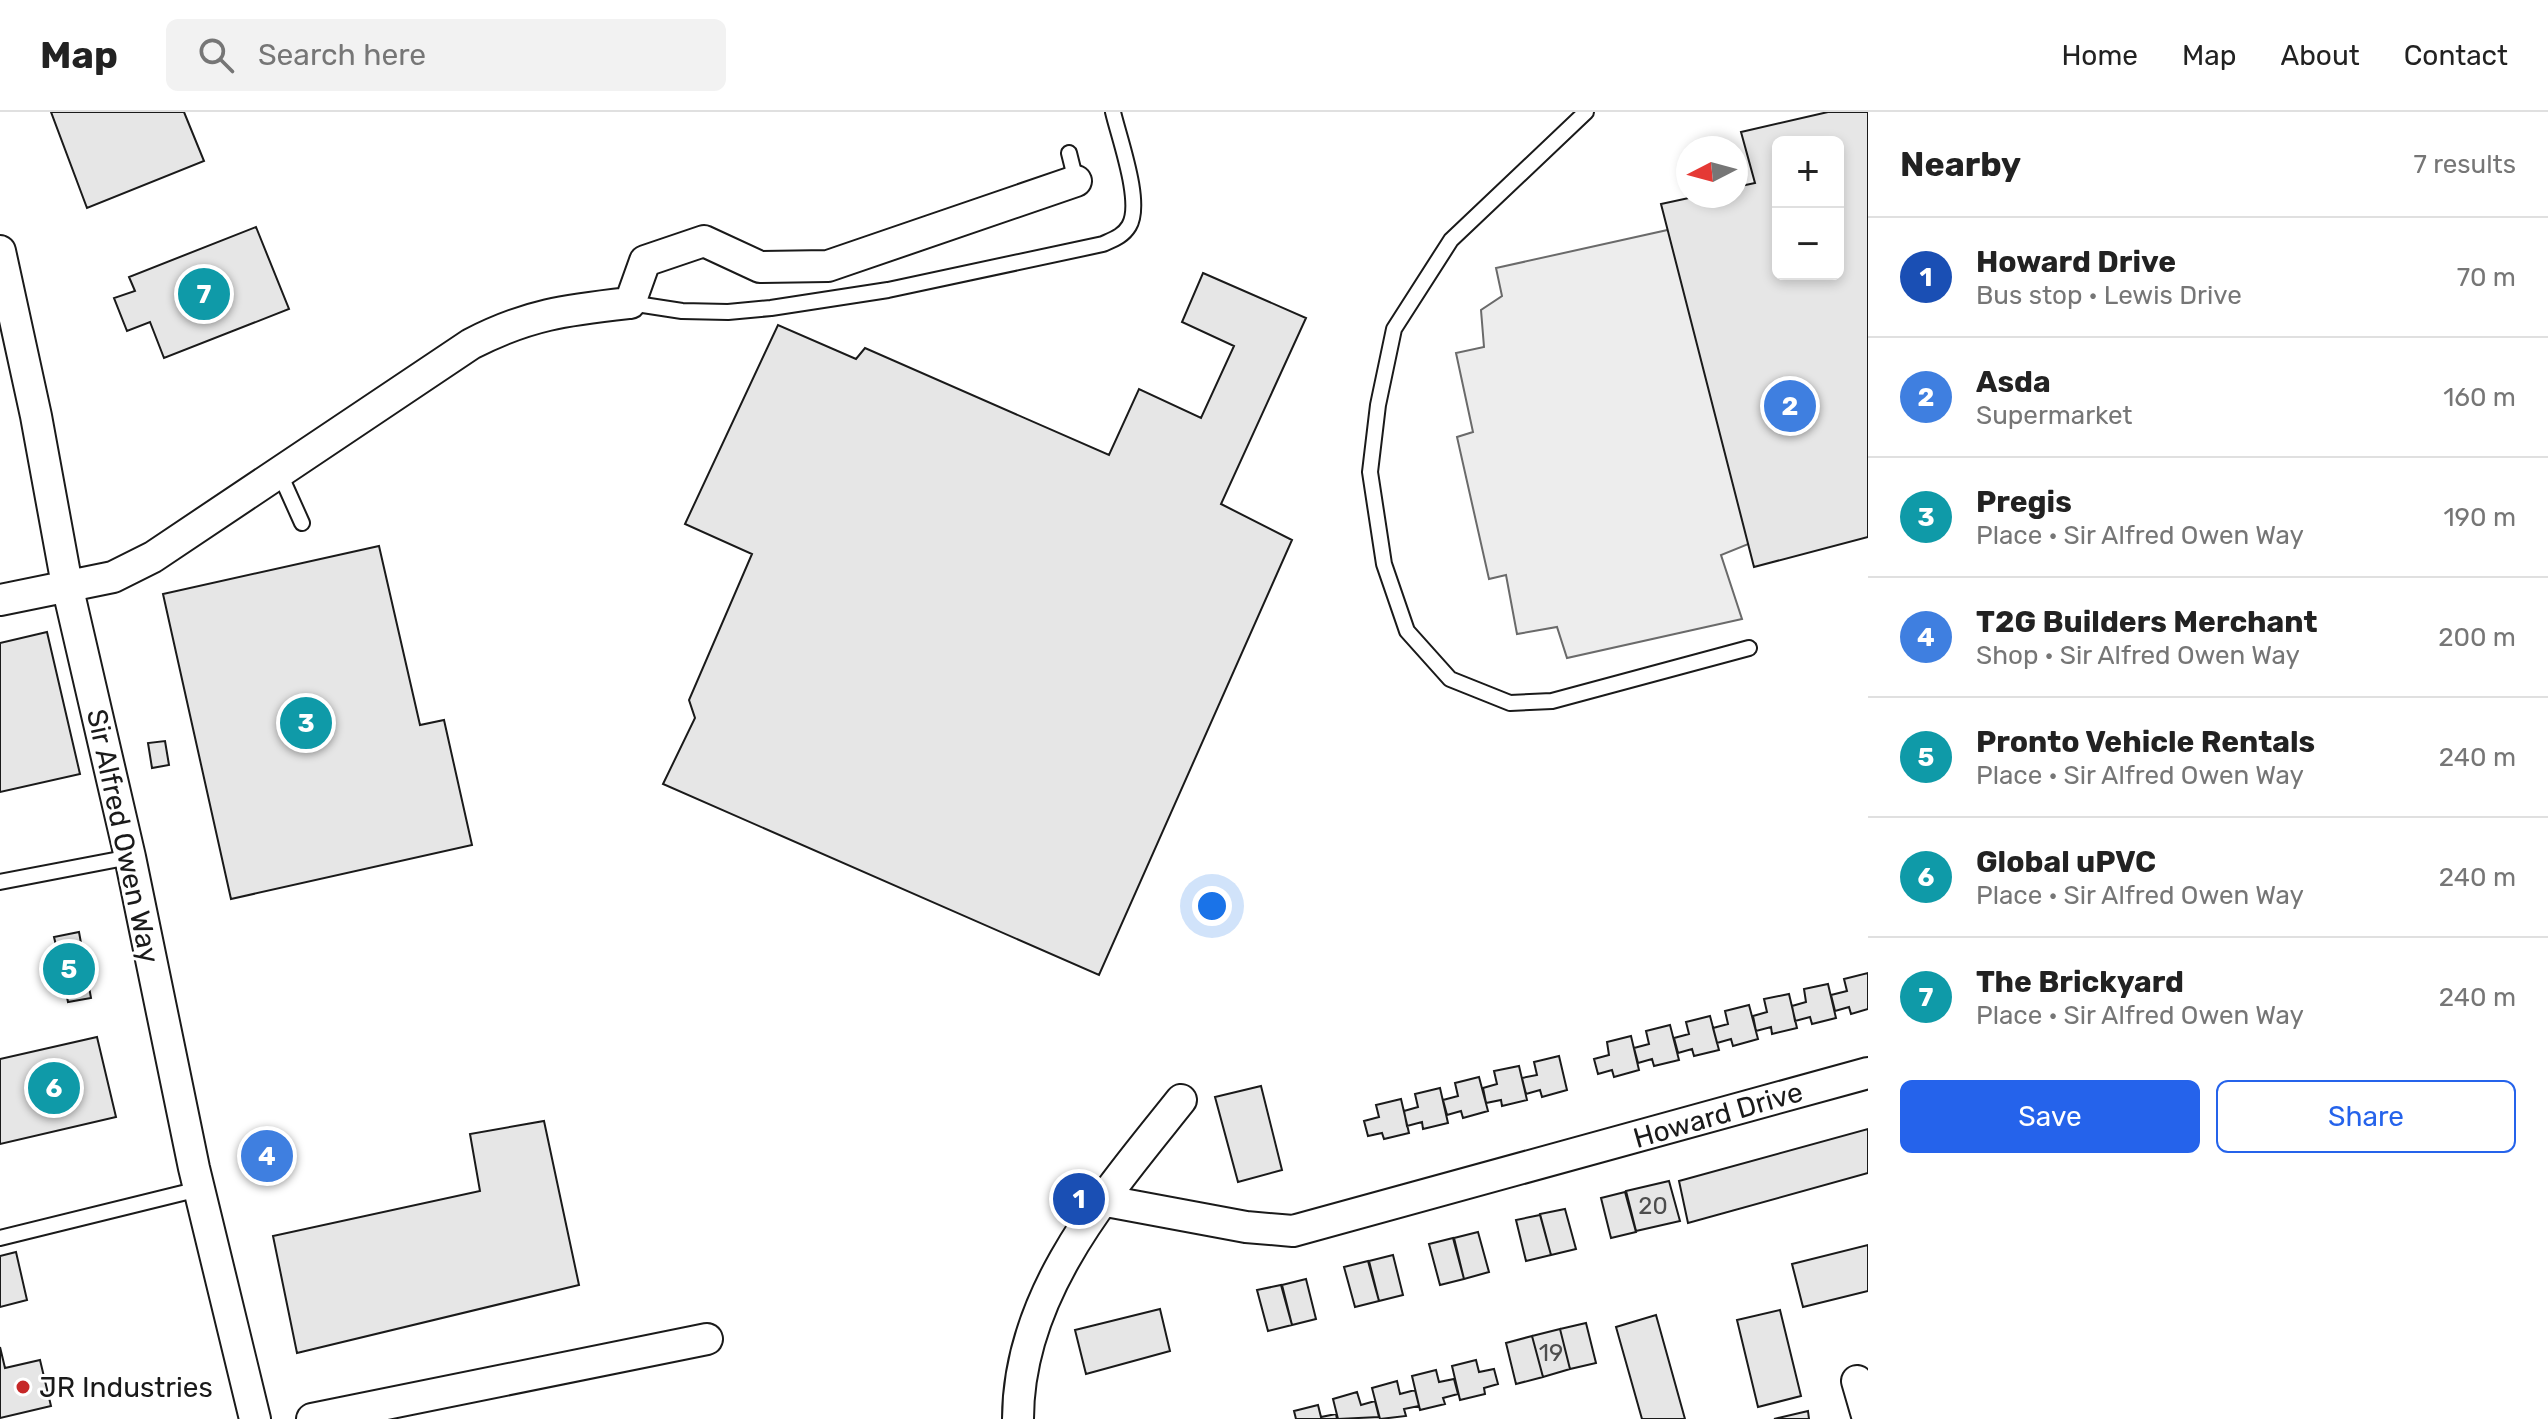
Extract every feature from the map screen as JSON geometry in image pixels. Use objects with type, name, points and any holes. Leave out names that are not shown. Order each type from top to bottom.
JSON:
[{"type":"street","points":[[0,600],[113,577],[153,557],[471,344],[512,323],[566,310],[630,303],[646,253],[704,241],[760,267],[828,266],[1072,167]]},
{"type":"street","name":"Sir Alfred Owen Way","points":[[0,251],[36,416],[67,585],[130,857],[199,1189],[255,1419]]},
{"type":"street","name":"Howard Drive","points":[[1101,1200],[1246,1227],[1293,1231],[1868,1073]]},
{"type":"street","points":[[1018,1419],[1018,1393],[1028,1338],[1051,1287],[1101,1200],[1181,1100]]},
{"type":"street","points":[[312,1419],[707,1339]]},
{"type":"street","points":[[1857,1381],[1868,1419]]},
{"type":"lane","points":[[630,303],[682,311],[728,312],[771,308],[888,290],[1103,244],[1122,235],[1132,223],[1134,202],[1113,112]]},
{"type":"lane","points":[[1586,112],[1451,240],[1394,329],[1378,405],[1370,472],[1384,564],[1407,631],[1450,679],[1510,703],[1552,701],[1749,648]]},
{"type":"lane","points":[[280,474],[302,523]]},
{"type":"lane","points":[[0,882],[130,857]]},
{"type":"lane","points":[[0,1238],[199,1189]]},
{"type":"shaded area","points":[[1672,229],[1751,543],[1721,555],[1742,619],[1567,658],[1557,627],[1517,634],[1506,575],[1489,579],[1457,437],[1473,432],[1456,353],[1484,347],[1481,310],[1502,296],[1496,268]]},
{"type":"building","points":[[51,112],[184,112],[204,161],[87,208]]},
{"type":"building","points":[[1828,112],[1868,112],[1868,537],[1754,567],[1661,204],[1676,201],[1676,208],[1748,208],[1748,184],[1755,183],[1748,158],[1748,136],[1742,136],[1741,132]]},
{"type":"building","points":[[256,227],[289,309],[164,358],[150,322],[127,331],[114,298],[135,291],[129,277]]},
{"type":"building","points":[[1203,273],[1306,318],[1221,504],[1292,540],[1099,975],[663,784],[695,718],[689,700],[752,554],[685,524],[778,325],[856,359],[865,348],[1109,455],[1139,389],[1201,418],[1234,346],[1182,322]]},
{"type":"building","points":[[379,546],[420,725],[444,720],[472,845],[231,899],[163,594]]},
{"type":"building","points":[[47,632],[80,774],[0,792],[0,643]]},
{"type":"building","points":[[165,741],[169,765],[152,768],[148,743]]},
{"type":"building","points":[[79,932],[91,998],[68,1002],[63,978],[55,980],[51,959],[59,958],[54,937]]},
{"type":"building","points":[[1868,973],[1868,1009],[1851,1014],[1849,1007],[1835,1011],[1831,995],[1847,991],[1844,979]]},
{"type":"building","points":[[1828,984],[1836,1018],[1812,1024],[1810,1017],[1795,1021],[1792,1006],[1806,1002],[1804,989]]},
{"type":"building","points":[[1789,994],[1797,1028],[1772,1034],[1771,1027],[1756,1031],[1753,1016],[1767,1012],[1764,999]]},
{"type":"building","points":[[1749,1005],[1758,1039],[1733,1046],[1731,1039],[1717,1043],[1713,1028],[1728,1024],[1725,1011]]},
{"type":"building","points":[[1710,1016],[1719,1050],[1694,1056],[1692,1049],[1678,1053],[1674,1038],[1689,1034],[1686,1022]]},
{"type":"building","points":[[1670,1025],[1679,1060],[1654,1066],[1652,1059],[1638,1063],[1634,1048],[1649,1044],[1646,1031]]},
{"type":"building","points":[[1631,1036],[1639,1070],[1614,1077],[1612,1070],[1598,1074],[1594,1059],[1609,1055],[1607,1042]]},
{"type":"building","points":[[97,1037],[116,1117],[0,1144],[0,1059]]},
{"type":"building","points":[[1559,1056],[1567,1090],[1542,1097],[1540,1090],[1526,1094],[1522,1078],[1537,1075],[1534,1062]]},
{"type":"building","points":[[1519,1066],[1527,1100],[1502,1106],[1501,1100],[1486,1103],[1483,1088],[1497,1084],[1494,1071]]},
{"type":"building","points":[[1479,1077],[1488,1111],[1463,1118],[1461,1111],[1447,1115],[1443,1100],[1458,1096],[1455,1083]]},
{"type":"building","points":[[1261,1086],[1282,1170],[1238,1182],[1215,1097]]},
{"type":"building","points":[[1440,1088],[1448,1123],[1423,1129],[1422,1122],[1407,1126],[1404,1111],[1418,1107],[1415,1094]]},
{"type":"building","points":[[1401,1099],[1409,1133],[1384,1139],[1382,1133],[1368,1136],[1364,1121],[1379,1117],[1376,1105]]},
{"type":"building","points":[[544,1121],[579,1285],[297,1353],[273,1236],[480,1191],[470,1134]]},
{"type":"building","points":[[1868,1129],[1868,1173],[1688,1223],[1679,1181]]},
{"type":"building","points":[[1669,1181],[1680,1221],[1636,1231],[1626,1191]]},
{"type":"building","points":[[1625,1192],[1636,1232],[1611,1238],[1601,1198]]},
{"type":"building","points":[[1565,1209],[1576,1249],[1551,1255],[1540,1214]]},
{"type":"building","points":[[1540,1215],[1551,1255],[1526,1261],[1516,1220]]},
{"type":"building","points":[[1478,1232],[1489,1272],[1464,1279],[1454,1238]]},
{"type":"building","points":[[1453,1238],[1464,1279],[1440,1285],[1429,1244]]},
{"type":"building","points":[[1868,1245],[1868,1291],[1803,1307],[1792,1264]]},
{"type":"building","name":"JR Industries","points":[[16,1252],[27,1300],[0,1307],[0,1256]]},
{"type":"building","points":[[1393,1255],[1403,1295],[1379,1301],[1369,1261]]},
{"type":"building","points":[[1368,1261],[1379,1301],[1355,1307],[1344,1267]]},
{"type":"building","points":[[1306,1279],[1316,1319],[1292,1325],[1282,1285]]},
{"type":"building","points":[[1281,1285],[1292,1325],[1268,1331],[1257,1290]]},
{"type":"building","points":[[1160,1309],[1170,1351],[1086,1374],[1075,1330]]},
{"type":"building","points":[[1780,1310],[1801,1396],[1758,1407],[1737,1320]]},
{"type":"building","points":[[1656,1315],[1685,1419],[1642,1419],[1616,1327]]},
{"type":"building","points":[[1586,1323],[1596,1363],[1570,1369],[1560,1329]]},
{"type":"building","points":[[1560,1329],[1570,1369],[1543,1377],[1532,1336]]},
{"type":"building","points":[[1532,1336],[1543,1377],[1516,1384],[1506,1343]]},
{"type":"building","name":"JR Industries","points":[[0,1347],[5,1368],[40,1360],[51,1406],[0,1418]]},
{"type":"building","points":[[1476,1360],[1479,1372],[1494,1369],[1498,1384],[1484,1388],[1485,1394],[1460,1400],[1452,1366]]},
{"type":"building","points":[[1436,1370],[1439,1382],[1454,1379],[1458,1394],[1443,1398],[1445,1404],[1420,1410],[1412,1376]]},
{"type":"building","points":[[1397,1381],[1400,1394],[1415,1390],[1419,1406],[1404,1409],[1406,1416],[1380,1419],[1372,1388]]},
{"type":"building","points":[[1357,1392],[1361,1405],[1375,1401],[1379,1417],[1338,1419],[1333,1399]]},
{"type":"building","points":[[1318,1405],[1321,1417],[1336,1414],[1337,1419],[1296,1419],[1294,1411]]},
{"type":"building","points":[[1808,1411],[1809,1419],[1774,1419]]},
{"type":"place","name":"The Brickyard","points":[[204,294]]},
{"type":"place","name":"Asda","points":[[1790,406]]},
{"type":"place","name":"Pregis","points":[[306,723]]},
{"type":"place","name":"Pronto Vehicle Rentals","points":[[69,969]]},
{"type":"place","name":"Global uPVC","points":[[54,1088]]},
{"type":"place","name":"T2G Builders Merchant","points":[[267,1156]]},
{"type":"place","name":"Howard Drive","points":[[1079,1199]]},
{"type":"place","name":"JR Industries","points":[[23,1387]]}]
